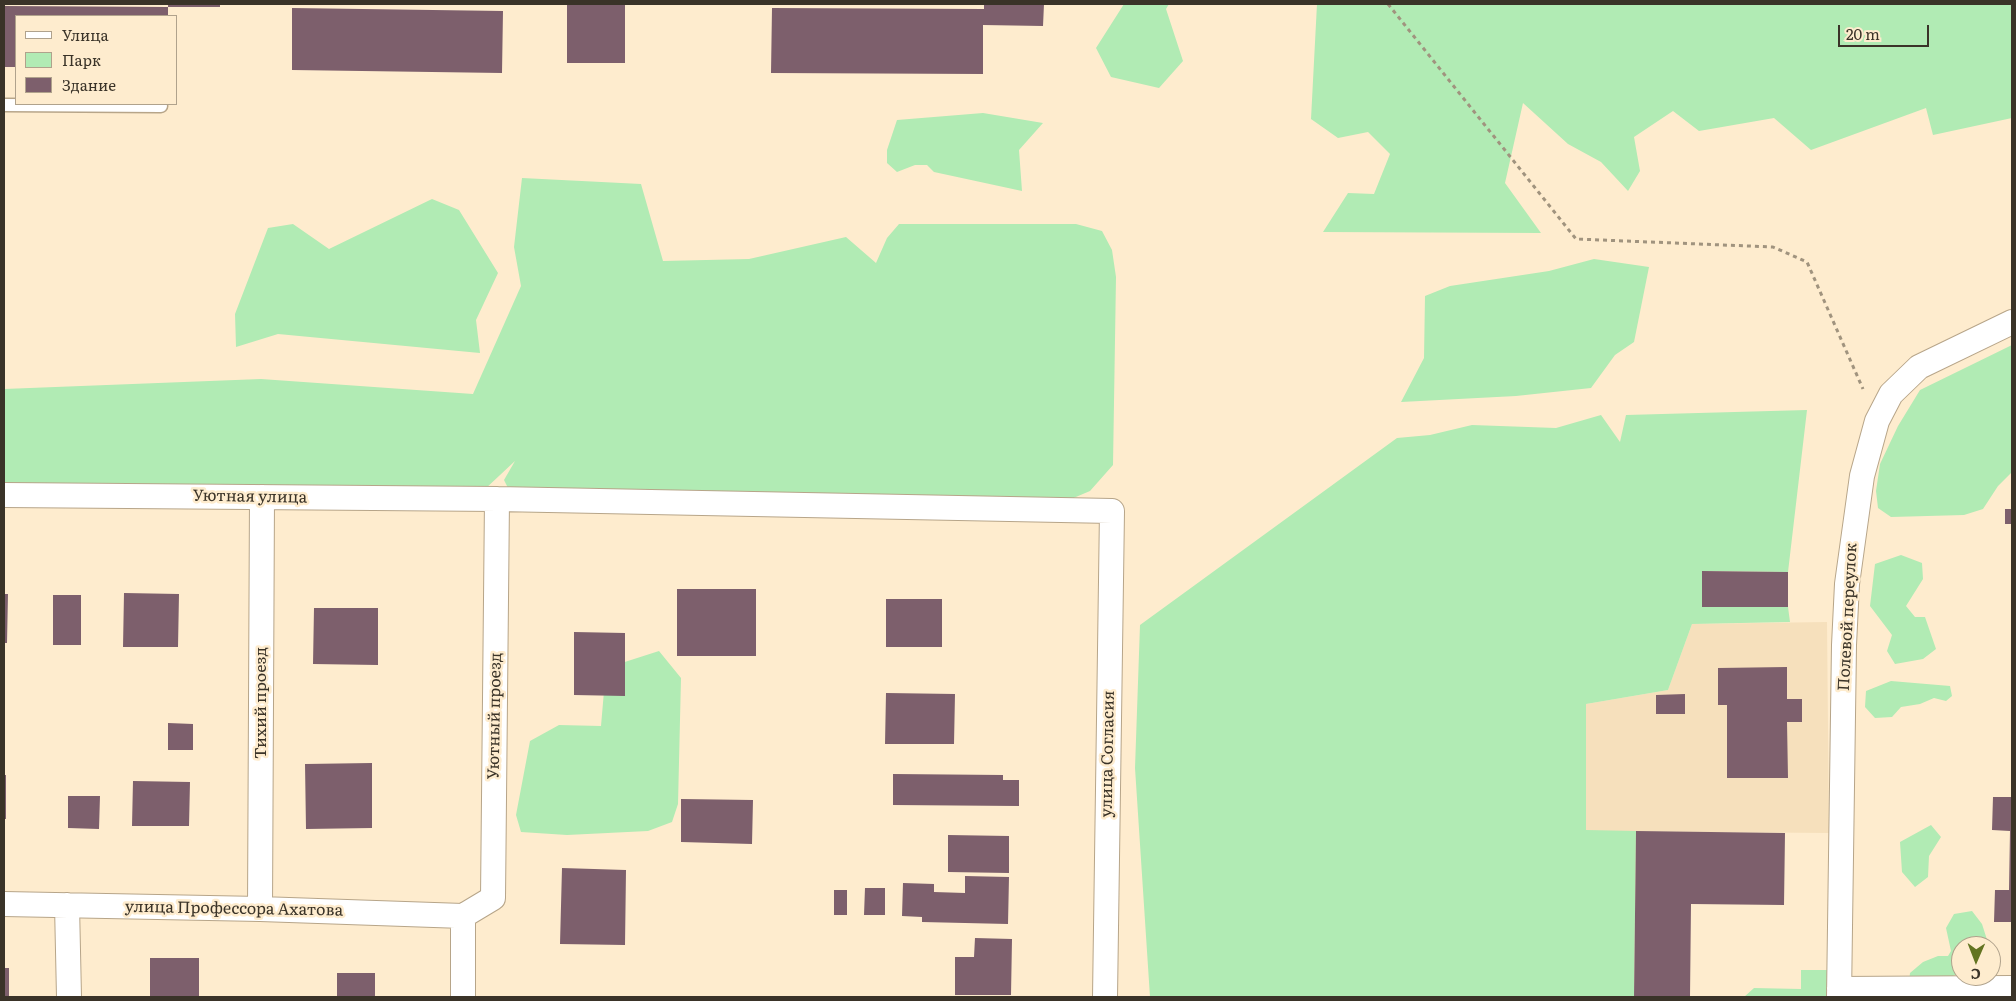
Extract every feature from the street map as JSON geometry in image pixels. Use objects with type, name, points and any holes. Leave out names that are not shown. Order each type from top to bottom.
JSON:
[{"type":"street","name":"Полевой переулок","points":[[1839,993],[1847,584],[1862,476],[1877,421],[1891,394],[1919,367],[2012,322]]},
{"type":"street","name":"Уютная улица","points":[[4,494],[497,499],[1112,511]]},
{"type":"street","name":"Тихий проезд","points":[[260,909],[262,497]]},
{"type":"street","name":"Уютный проезд","points":[[463,916],[493,898],[497,499]]},
{"type":"street","name":"улица Согласия","points":[[1105,997],[1112,511]]},
{"type":"street","name":"улица Профессора Ахатова","points":[[4,904],[260,909],[463,916]]},
{"type":"street","points":[[67,905],[69,997]]},
{"type":"street","points":[[463,916],[463,997]]},
{"type":"street","points":[[1839,993],[2012,988]]},
{"type":"lane","points":[[4,105],[161,106]]},
{"type":"path","points":[[1388,4],[1576,239],[1773,247],[1807,262],[1877,421]]},
{"type":"shaded area","points":[[1827,622],[1829,833],[1586,831],[1586,704],[1668,690],[1692,624]]},
{"type":"green space","points":[[1124,4],[1169,4],[1166,9],[1183,61],[1159,88],[1111,77],[1096,48]]},
{"type":"green space","points":[[1317,4],[2012,4],[2012,118],[1933,135],[1926,108],[1811,150],[1774,118],[1699,131],[1673,111],[1634,137],[1640,171],[1628,191],[1601,162],[1568,144],[1523,103],[1505,183],[1541,233],[1323,232],[1348,193],[1374,194],[1390,154],[1368,132],[1338,138],[1311,119]]},
{"type":"green space","points":[[983,113],[1043,123],[1019,150],[1022,191],[934,172],[927,165],[915,165],[897,172],[887,163],[887,150],[897,120]]},
{"type":"green space","points":[[522,178],[641,184],[663,261],[749,259],[846,237],[876,263],[887,238],[899,224],[1076,224],[1102,231],[1112,250],[1116,277],[1113,465],[1090,491],[1064,502],[899,515],[520,512],[504,480],[515,461],[484,490],[4,483],[4,389],[261,379],[473,394],[521,286],[514,247]]},
{"type":"green space","points":[[432,199],[459,210],[498,273],[476,320],[480,353],[278,334],[236,347],[235,314],[268,228],[293,224],[329,249]]},
{"type":"green space","points":[[1594,259],[1649,267],[1634,342],[1615,355],[1591,388],[1516,396],[1401,402],[1424,358],[1425,296],[1450,286],[1549,271]]},
{"type":"green space","points":[[2012,345],[2012,472],[1998,486],[1983,509],[1964,515],[1891,517],[1878,508],[1876,491],[1880,464],[1898,426],[1920,390]]},
{"type":"green space","points":[[1807,410],[1788,572],[1702,571],[1702,607],[1788,607],[1790,622],[1692,624],[1668,690],[1586,704],[1586,830],[1636,831],[1634,997],[1150,997],[1135,768],[1140,625],[1397,438],[1430,435],[1472,425],[1556,428],[1601,415],[1620,442],[1626,415]]},
{"type":"green space","points":[[1901,555],[1922,563],[1923,579],[1906,606],[1915,617],[1925,617],[1936,649],[1923,659],[1895,664],[1887,651],[1892,635],[1870,606],[1875,564]]},
{"type":"green space","points":[[659,651],[681,678],[678,804],[672,822],[648,831],[567,835],[521,832],[516,815],[530,741],[559,725],[601,726],[606,668]]},
{"type":"green space","points":[[1891,681],[1950,686],[1952,696],[1946,701],[1934,698],[1920,704],[1901,707],[1892,717],[1875,718],[1865,707],[1866,691]]},
{"type":"green space","points":[[1931,825],[1941,837],[1929,856],[1928,877],[1915,887],[1902,872],[1900,842]]},
{"type":"green space","points":[[1972,911],[1982,924],[1986,936],[1951,936],[1951,951],[1946,928],[1954,914]]},
{"type":"green space","points":[[1951,951],[1951,977],[1909,982],[1910,973],[1923,962],[1938,956],[1948,956]]},
{"type":"green space","points":[[1801,970],[1830,970],[1829,997],[1744,997],[1754,988],[1801,989]]},
{"type":"building","points":[[168,4],[220,4],[220,7],[168,7]]},
{"type":"building","points":[[567,4],[625,4],[625,63],[567,63]]},
{"type":"building","points":[[984,4],[1044,4],[1043,26],[983,25],[983,74],[771,73],[772,8],[984,9]]},
{"type":"building","points":[[4,6],[168,7],[168,15],[15,15],[15,67],[4,67]]},
{"type":"building","points":[[292,8],[503,11],[502,73],[292,70]]},
{"type":"building","points":[[2005,509],[2012,509],[2012,524],[2005,524]]},
{"type":"building","points":[[1702,571],[1788,572],[1788,607],[1702,607]]},
{"type":"building","points":[[677,589],[756,589],[756,656],[677,656]]},
{"type":"building","points":[[124,593],[179,594],[178,647],[123,647]]},
{"type":"building","points":[[4,594],[8,594],[7,643],[4,643]]},
{"type":"building","points":[[53,595],[81,595],[81,645],[53,645]]},
{"type":"building","points":[[886,599],[942,599],[942,647],[886,647]]},
{"type":"building","points":[[314,608],[378,608],[378,665],[313,664]]},
{"type":"building","points":[[574,632],[625,633],[625,696],[574,695]]},
{"type":"building","points":[[1787,667],[1787,699],[1802,699],[1802,722],[1787,722],[1788,778],[1727,778],[1727,705],[1718,705],[1718,668]]},
{"type":"building","points":[[886,693],[955,694],[954,744],[885,744]]},
{"type":"building","points":[[1685,694],[1685,714],[1656,714],[1656,695]]},
{"type":"building","points":[[168,723],[193,724],[193,750],[168,750]]},
{"type":"building","points":[[372,763],[372,828],[306,829],[305,764]]},
{"type":"building","points":[[893,774],[1003,775],[1003,780],[1019,780],[1019,806],[893,805]]},
{"type":"building","points":[[4,775],[6,775],[6,819],[4,819]]},
{"type":"building","points":[[133,781],[190,782],[189,826],[132,826]]},
{"type":"building","points":[[68,796],[100,796],[99,829],[68,828]]},
{"type":"building","points":[[1993,797],[2012,797],[2012,922],[1994,922],[1995,890],[2009,890],[2010,831],[1992,830]]},
{"type":"building","points":[[681,799],[753,800],[752,844],[681,842]]},
{"type":"building","points":[[1636,831],[1785,833],[1784,905],[1691,904],[1690,997],[1634,997]]},
{"type":"building","points":[[948,835],[1009,836],[1009,873],[948,872]]},
{"type":"building","points":[[562,868],[626,870],[625,945],[560,944]]},
{"type":"building","points":[[965,876],[1009,877],[1008,924],[922,922],[922,917],[902,916],[903,883],[934,884],[934,892],[965,893]]},
{"type":"building","points":[[865,888],[885,888],[885,915],[864,915]]},
{"type":"building","points":[[834,890],[847,890],[847,915],[834,915]]},
{"type":"building","points":[[975,938],[1012,939],[1011,995],[955,995],[955,957],[974,957]]},
{"type":"building","points":[[150,958],[199,958],[199,997],[150,997]]},
{"type":"building","points":[[4,968],[9,968],[9,997],[4,997]]},
{"type":"building","points":[[337,973],[375,973],[375,997],[337,997]]}]
